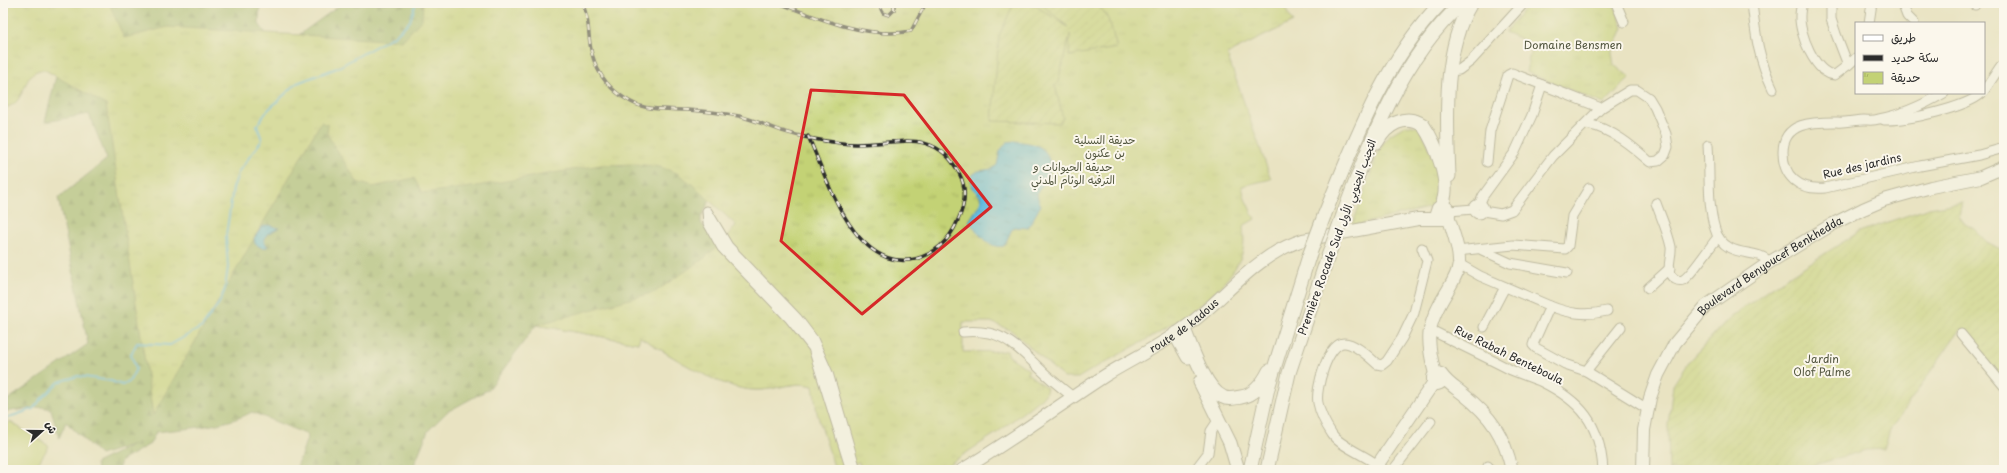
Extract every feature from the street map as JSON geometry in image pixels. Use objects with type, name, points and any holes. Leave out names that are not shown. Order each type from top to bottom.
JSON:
[{"type":"highway","name":"Première Rocade Sud التجنب الجنوبي الأول","points":[[1250,470],[1268,388],[1309,256],[1356,136],[1395,61],[1422,23],[1441,3]]},
{"type":"highway","name":"Première Rocade Sud التجنب الجنوبي الأول","points":[[1267,470],[1289,373],[1327,259],[1369,145],[1402,80],[1427,41],[1462,3]]},
{"type":"highway","points":[[1444,213],[1450,71],[1456,38],[1472,3]]},
{"type":"highway","points":[[1344,215],[1379,139],[1390,126],[1406,120],[1423,125],[1432,142],[1446,181],[1444,213]]},
{"type":"highway","points":[[1179,331],[1211,386],[1224,398],[1244,397],[1254,392],[1262,383],[1290,318]]},
{"type":"highway","points":[[1179,331],[1230,443],[1238,470]]},
{"type":"main road","name":"Boulevard Benyoucef Benkhedda","points":[[1643,470],[1644,430],[1650,404],[1665,360],[1675,343],[1706,306],[1770,262],[1833,224],[1872,205],[1931,187],[1981,176],[2004,167]]},
{"type":"main road","name":"Boulevard Benyoucef Benkhedda","points":[[1650,470],[1649,435],[1658,392],[1665,374],[1686,338],[1711,310],[1788,258],[1856,219],[1902,201],[1985,183],[2004,175]]},
{"type":"main road","name":"route de kadous","points":[[962,470],[1106,375],[1179,331],[1206,311],[1265,258],[1284,247],[1303,240],[1444,213]]},
{"type":"main road","points":[[1444,213],[1455,239],[1459,264],[1452,283],[1436,311],[1429,329],[1428,345],[1437,378],[1462,393],[1490,419],[1505,444],[1512,470]]},
{"type":"main road","points":[[1379,468],[1437,378]]},
{"type":"street","points":[[1450,71],[1459,70],[1471,61],[1524,3]]},
{"type":"street","points":[[1616,3],[1624,22]]},
{"type":"street","points":[[1752,3],[1759,54],[1762,65],[1773,89]]},
{"type":"street","points":[[1802,3],[1800,15],[1801,24],[1807,45],[1815,60],[1826,72],[1831,75],[1841,72],[1855,59]]},
{"type":"street","points":[[1831,3],[1832,19],[1836,34],[1848,65]]},
{"type":"street","points":[[1868,22],[1872,3]]},
{"type":"street","points":[[1902,3],[1904,11],[1913,22]]},
{"type":"street","points":[[1985,90],[2000,67]]},
{"type":"street","points":[[1487,162],[1490,131],[1508,75],[1512,72],[1601,108]]},
{"type":"street","points":[[1479,208],[1483,196],[1515,152],[1532,115],[1542,85]]},
{"type":"street","points":[[1444,213],[1479,208],[1501,214],[1512,210],[1553,156],[1587,124],[1601,108],[1630,90],[1637,90],[1649,98],[1666,134],[1668,147],[1665,155],[1658,161],[1650,162],[1619,137],[1587,124]]},
{"type":"street","name":"Rue des jardins","points":[[1942,94],[1926,102],[1880,119],[1839,123],[1810,122],[1798,127],[1790,135],[1783,148],[1784,161],[1789,174],[1802,185],[1810,188],[1825,188],[1914,167],[1979,156],[2004,148]]},
{"type":"street","points":[[1880,119],[1901,120],[1954,107],[1974,99],[1981,94]]},
{"type":"street","points":[[1708,145],[1711,202],[1715,229],[1718,237],[1726,245],[1735,250],[1760,255],[1770,262]]},
{"type":"street","points":[[1457,252],[1513,245],[1565,249],[1568,246],[1572,216],[1588,188]]},
{"type":"street","points":[[1656,203],[1669,238],[1671,249],[1670,268],[1672,277],[1678,280],[1683,280],[1718,237]]},
{"type":"street","points":[[851,470],[813,348],[790,319],[722,248],[708,223],[707,211],[728,246],[797,318],[813,339],[828,373],[856,470]]},
{"type":"street","points":[[1379,468],[1332,435],[1318,403],[1318,386],[1329,358],[1336,346],[1343,343],[1350,344],[1377,364],[1382,365],[1387,361],[1402,338],[1414,313],[1426,261],[1422,248]]},
{"type":"street","points":[[1481,249],[1510,263],[1567,273]]},
{"type":"street","points":[[1459,264],[1505,287],[1569,313],[1580,315],[1607,311]]},
{"type":"street","points":[[1648,288],[1670,268]]},
{"type":"street","points":[[1484,327],[1505,287]]},
{"type":"street","points":[[1550,306],[1533,345],[1546,355],[1586,371],[1636,402],[1650,404]]},
{"type":"street","points":[[1586,371],[1621,327]]},
{"type":"street","name":"Rue Rabah Benteboula","points":[[1429,329],[1471,351],[1555,389],[1572,400],[1582,409],[1596,432],[1600,443],[1604,470]]},
{"type":"street","points":[[963,332],[983,331],[1004,338],[1020,348],[1035,364],[1073,397]]},
{"type":"street","points":[[1961,334],[2004,386]]},
{"type":"street","points":[[1195,470],[1208,453],[1211,430],[1219,419]]},
{"type":"street","points":[[1393,470],[1431,421]]},
{"type":"highlighted area","points":[[811,90],[904,95],[991,207],[862,314],[781,241]]},
{"type":"green space","points":[[1079,2],[1093,4],[1102,10],[1108,20],[1117,48],[1069,56],[1070,34],[1058,82],[1055,85],[1063,118],[1060,123],[992,121],[999,36],[1014,3],[1031,3],[1068,27],[1040,3]]},
{"type":"green space","points":[[3,3],[260,3],[259,24],[278,50],[343,3],[744,3],[710,200],[701,218],[701,223],[728,256],[813,386],[799,384],[763,390],[742,388],[727,384],[696,370],[640,337],[638,343],[536,325],[489,389],[447,412],[428,431],[412,470],[296,470],[308,435],[252,412],[218,424],[156,432],[150,444],[121,461],[118,470],[97,470],[96,463],[134,444],[100,455],[66,422],[59,438],[51,409],[42,407],[3,412],[3,403],[88,344],[58,198],[107,159],[89,114],[45,122],[58,68]]},
{"type":"green space","name":"حديقة الحيوانات و الترفيه الوئام المدني","points":[[3,3],[109,3],[124,38],[168,27],[402,41],[422,19],[423,3],[1282,3],[1293,22],[1227,54],[1271,179],[1242,186],[1245,199],[1255,219],[1243,226],[1244,239],[1240,259],[1228,278],[1211,295],[1191,312],[1168,327],[1078,378],[1064,378],[1012,331],[991,322],[963,322],[963,352],[1007,351],[1009,356],[1029,370],[1027,373],[1047,388],[1045,395],[998,432],[940,470],[861,470],[859,462],[835,470],[817,413],[813,386],[799,384],[763,390],[742,388],[711,378],[640,337],[638,343],[536,325],[655,292],[703,259],[727,238],[736,225],[693,185],[677,173],[660,167],[636,164],[601,165],[471,187],[422,193],[414,178],[373,187],[357,182],[327,134],[328,125],[321,122],[153,415],[106,105],[45,70],[39,70],[34,72],[31,76],[17,101],[13,105],[3,109]]},
{"type":"green space","name":"Domaine Bensmen","points":[[1532,3],[1614,3],[1623,28],[1612,53],[1614,65],[1630,77],[1604,104],[1526,72],[1532,44],[1505,32],[1521,13]]},
{"type":"green space","points":[[1406,125],[1420,127],[1442,176],[1439,203],[1428,208],[1352,226],[1379,150],[1388,136]]},
{"type":"green space","name":"Jardin Olof Palme","points":[[1962,202],[1959,216],[1965,224],[1974,229],[1987,242],[2004,251],[2004,382],[1960,329],[1890,430],[1884,449],[1866,450],[1796,470],[1669,470],[1668,425],[1673,385],[1689,361],[1726,321],[1769,289],[1859,232],[1929,208]]},
{"type":"green space","points":[[9,421],[49,446],[34,470],[3,470],[3,432]]},
{"type":"water","points":[[1015,141],[1040,147],[1047,155],[1050,162],[1050,171],[1046,182],[1039,190],[1037,196],[1041,205],[1028,228],[1013,227],[1004,246],[999,247],[988,243],[969,221],[981,202],[980,196],[972,188],[971,176],[978,171],[992,169],[997,165],[1000,151],[1007,142]]},
{"type":"water","points":[[268,225],[279,228],[267,234],[264,241],[268,247],[262,248],[255,244],[254,238],[262,227]]},
{"type":"waterway","points":[[3,419],[33,409],[59,382],[78,376],[111,381],[122,385],[129,382],[136,369],[131,354],[137,343],[170,345],[202,327],[219,303],[225,289],[228,267],[226,236],[233,188],[239,171],[262,140],[257,125],[268,110],[297,83],[337,68],[394,36],[410,21],[416,3]]},
{"type":"railway","points":[[582,3],[587,16],[592,54],[598,69],[612,88],[624,98],[644,107],[700,111],[739,116],[782,131],[804,137],[812,138],[826,141],[858,144],[907,141],[936,147],[948,157],[962,179],[964,202],[955,227],[941,245],[923,257],[915,259],[894,259],[875,252],[859,237],[846,218],[834,197],[824,175],[816,154],[808,136]]},
{"type":"railway","points":[[779,3],[827,21],[878,33],[911,31],[926,3]]},
{"type":"railway","points":[[880,3],[883,13],[889,15],[894,10],[894,3]]},
{"type":"park label","name":"حديقة التسلية بن عكنون","points":[[1105,146]]}]
